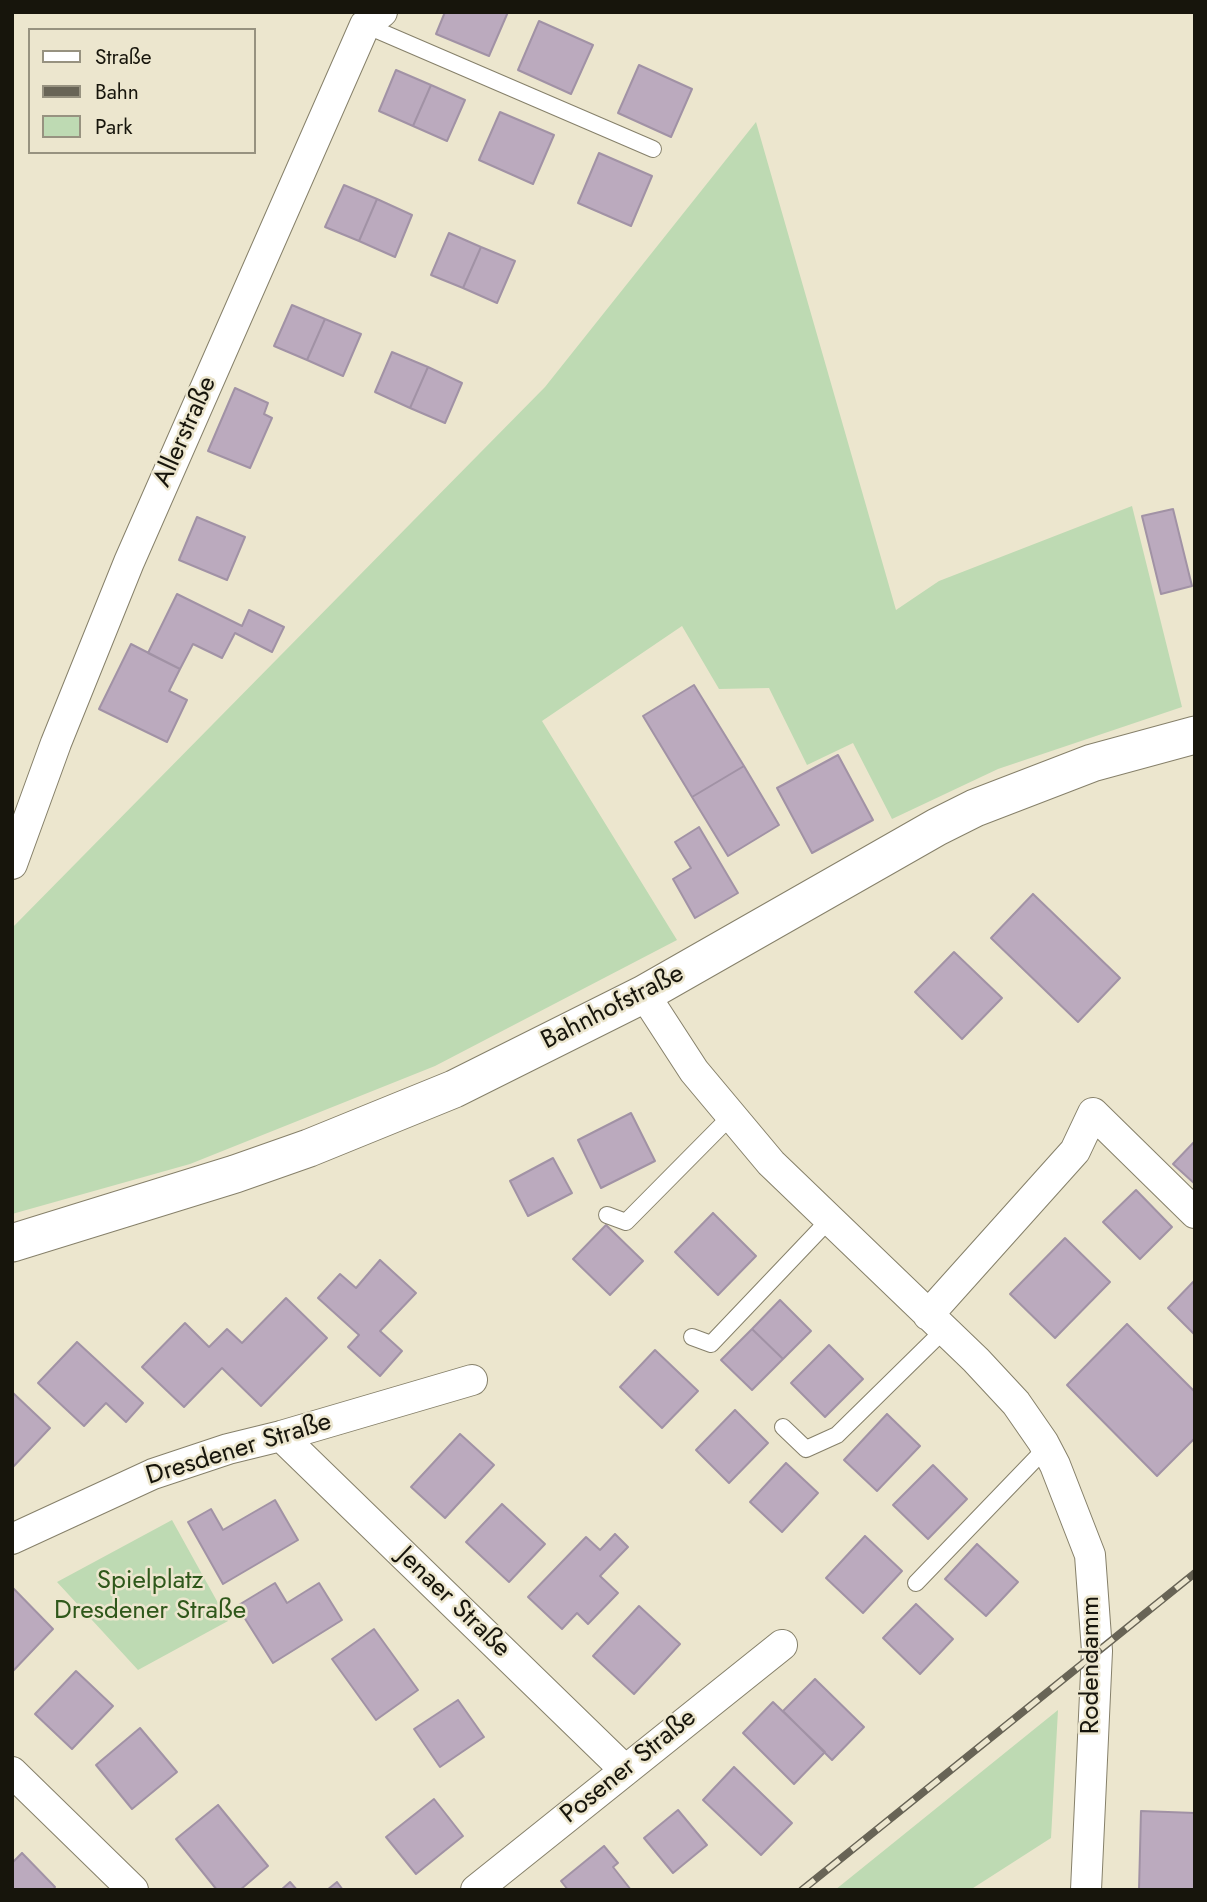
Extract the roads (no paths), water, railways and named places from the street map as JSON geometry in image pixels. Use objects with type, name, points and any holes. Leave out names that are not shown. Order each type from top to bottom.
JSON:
[{"type":"street","name":"Allerstraße","points":[[12,864],[56,743],[129,562],[374,19]]},
{"type":"street","name":"Bahnhofstraße","points":[[12,1243],[160,1199],[309,1148],[454,1089],[645,994],[937,827],[975,808],[1092,763],[1195,735]]},
{"type":"street","name":"Rodendamm","points":[[645,994],[694,1071],[771,1163],[1016,1403],[1046,1448],[1090,1555],[1097,1651],[1086,1890]]},
{"type":"street","points":[[936,1322],[1075,1151],[1093,1113],[1195,1213]]},
{"type":"street","name":"Dresdener Straße","points":[[12,1539],[153,1474],[228,1449],[472,1380]]},
{"type":"street","name":"Jenaer Straße","points":[[281,1436],[625,1770]]},
{"type":"street","name":"Posener Straße","points":[[476,1890],[782,1645]]},
{"type":"street","points":[[12,1772],[133,1890]]},
{"type":"lane","points":[[374,19],[653,149]]},
{"type":"lane","points":[[607,1215],[626,1223],[732,1116]]},
{"type":"lane","points":[[692,1337],[711,1344],[829,1220]]},
{"type":"lane","points":[[783,1427],[806,1449],[837,1435],[936,1322]]},
{"type":"lane","points":[[916,1583],[1046,1448]]},
{"type":"railway","points":[[802,1890],[1195,1573]]},
{"type":"park label","name":"Spielplatz Dresdener Straße","points":[[150,1597]]}]
